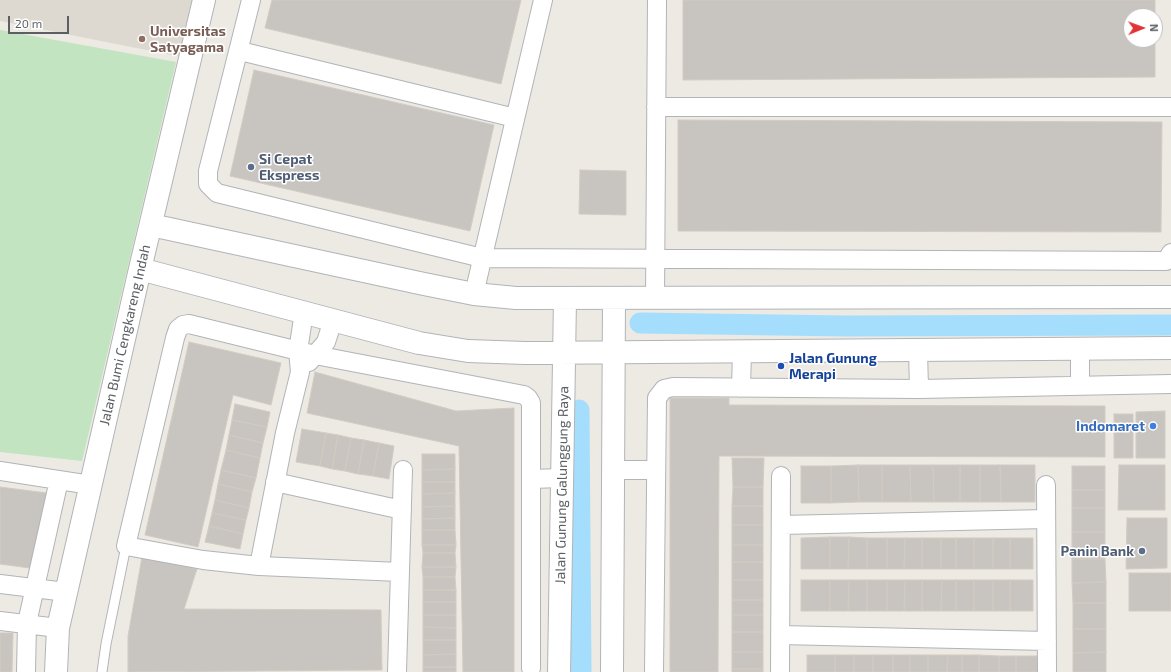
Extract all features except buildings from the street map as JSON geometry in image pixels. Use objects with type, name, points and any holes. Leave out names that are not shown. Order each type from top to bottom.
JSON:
[{"type":"street","name":"Jalan Bumi Cengkareng Indah","points":[[56,672],[58,628],[140,268],[204,0]]},
{"type":"street","points":[[251,0],[240,51],[208,171],[208,184],[217,193],[482,258],[1166,261],[1171,253]]},
{"type":"street","points":[[474,294],[543,0]]},
{"type":"street","points":[[654,298],[656,258],[657,0]]},
{"type":"street","points":[[240,51],[515,118]]},
{"type":"street","points":[[656,107],[1171,107]]},
{"type":"street","points":[[150,225],[474,294],[516,298],[1171,297]]},
{"type":"street","points":[[140,268],[418,343],[468,351],[525,353],[1171,348]]},
{"type":"street","name":"Jalan Gunung Galunggung Raya","points":[[560,672],[565,298]]},
{"type":"street","points":[[612,672],[612,352],[614,298]]},
{"type":"street","points":[[259,566],[285,433],[306,353],[304,312]]},
{"type":"street","points":[[306,353],[326,342],[333,320]]},
{"type":"street","points":[[400,572],[259,566],[203,560],[126,546],[178,329],[183,324],[190,324],[306,353],[524,395],[531,403],[530,668]]},
{"type":"street","points":[[1080,348],[1080,385]]},
{"type":"street","points":[[918,350],[919,388]]},
{"type":"street","points":[[741,388],[742,351]]},
{"type":"street","points":[[654,672],[657,398],[664,389],[673,387],[919,388],[1171,384]]},
{"type":"street","points":[[397,672],[403,470]]},
{"type":"street","points":[[613,470],[656,470]]},
{"type":"street","points":[[0,471],[91,485]]},
{"type":"street","points":[[780,672],[781,476]]},
{"type":"street","points":[[531,479],[562,478]]},
{"type":"street","points":[[26,672],[27,623],[59,480]]},
{"type":"street","points":[[275,482],[402,510]]},
{"type":"street","points":[[1046,485],[1047,672]]},
{"type":"street","points":[[781,524],[1046,519]]},
{"type":"street","points":[[0,584],[66,592]]},
{"type":"street","points":[[0,621],[27,623],[58,628]]},
{"type":"street","points":[[780,635],[1046,641]]},
{"type":"lane","points":[[102,672],[106,644],[126,546]]},
{"type":"shaded area","name":"Universitas Satyagama","points":[[0,0],[200,0],[187,58],[0,21]]},
{"type":"green space","points":[[0,30],[176,62],[82,461],[0,452]]},
{"type":"waterway","points":[[640,323],[846,326],[1171,325]]},
{"type":"waterway","points":[[579,410],[581,672]]},
{"type":"place","name":"Universitas Satyagama","points":[[142,39]]},
{"type":"place","name":"Si Cepat Ekspress","points":[[251,167]]},
{"type":"place","name":"Jalan Gunung Merapi","points":[[781,366]]},
{"type":"place","name":"Indomaret","points":[[1153,426]]},
{"type":"place","name":"Panin Bank","points":[[1142,551]]}]
